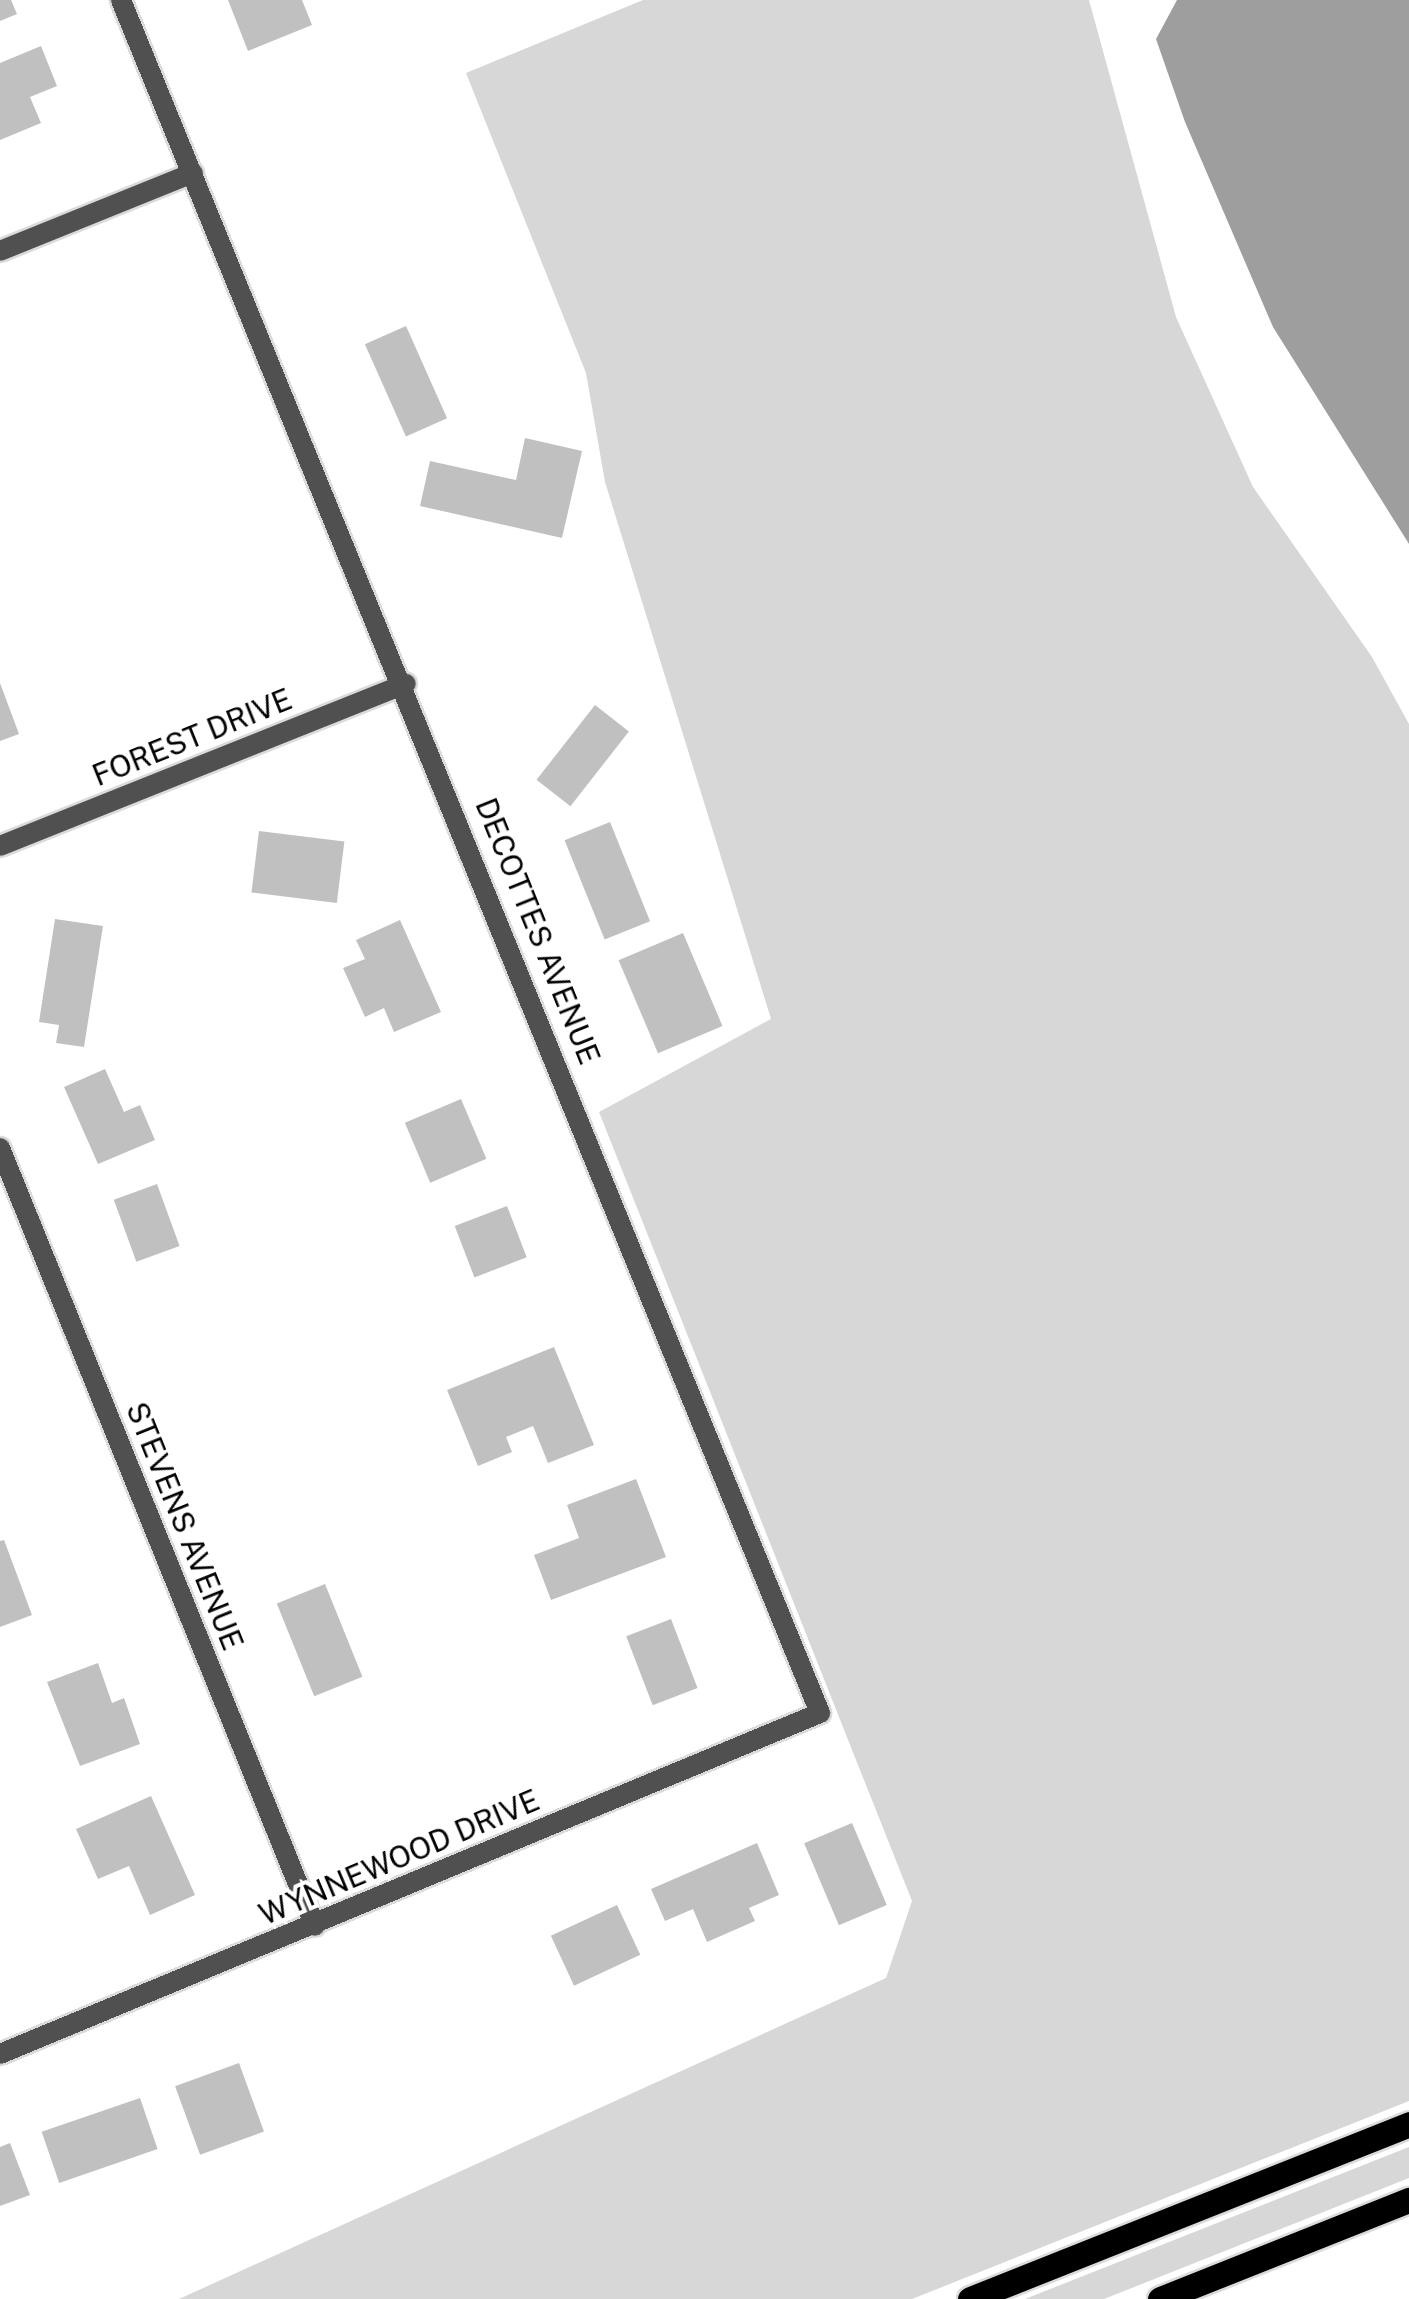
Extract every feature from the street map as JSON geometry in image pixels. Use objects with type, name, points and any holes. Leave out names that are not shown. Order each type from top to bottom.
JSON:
[{"type":"main road","points":[[970,2299],[1409,2124]]},
{"type":"main road","points":[[1160,2299],[1409,2200]]},
{"type":"street","name":"DECOTTES AVENUE","points":[[121,0],[406,684],[820,1714]]},
{"type":"street","points":[[0,251],[193,173]]},
{"type":"street","name":"FOREST DRIVE","points":[[0,846],[406,684]]},
{"type":"street","name":"STEVENS AVENUE","points":[[0,1148],[315,1926]]},
{"type":"street","name":"WYNNEWOOD DRIVE","points":[[0,2054],[820,1714]]},
{"type":"shaded area","points":[[643,0],[1089,0],[1176,317],[1253,487],[1372,657],[1409,724],[1409,2101],[912,2299],[179,2299],[886,1978],[912,1901],[599,1112],[771,1019],[605,482],[586,373],[466,73]]},
{"type":"shaded area","points":[[1177,0],[1409,0],[1409,544],[1273,327],[1185,122],[1156,39]]},
{"type":"shaded area","points":[[1409,2147],[1409,2178],[1104,2299],[1025,2299]]},
{"type":"building","points":[[0,0],[11,0],[17,14],[0,21]]},
{"type":"building","points":[[228,0],[302,0],[312,25],[248,51]]},
{"type":"building","points":[[41,46],[57,86],[30,97],[41,123],[0,140],[0,63]]},
{"type":"building","points":[[406,326],[447,418],[406,437],[365,344]]},
{"type":"building","points":[[525,438],[582,451],[562,538],[420,506],[430,461],[516,480]]},
{"type":"building","points":[[0,683],[19,734],[0,741]]},
{"type":"building","points":[[595,705],[629,731],[570,806],[537,780]]},
{"type":"building","points":[[610,822],[650,921],[605,940],[565,840]]},
{"type":"building","points":[[259,831],[344,841],[337,903],[251,893]]},
{"type":"building","points":[[55,919],[103,926],[84,1047],[56,1043],[59,1025],[39,1022]]},
{"type":"building","points":[[400,920],[441,1012],[394,1032],[384,1008],[365,1017],[343,968],[365,959],[356,940]]},
{"type":"building","points":[[683,933],[722,1026],[658,1053],[619,960]]},
{"type":"building","points":[[105,1069],[124,1112],[140,1105],[155,1140],[98,1164],[64,1087]]},
{"type":"building","points":[[461,1099],[486,1159],[430,1183],[405,1123]]},
{"type":"building","points":[[157,1184],[180,1246],[136,1262],[114,1200]]},
{"type":"building","points":[[507,1206],[527,1257],[474,1277],[455,1226]]},
{"type":"building","points":[[554,1347],[594,1445],[548,1463],[533,1426],[506,1437],[512,1452],[478,1466],[447,1390]]},
{"type":"building","points":[[636,1479],[666,1557],[551,1600],[534,1555],[579,1538],[567,1505]]},
{"type":"building","points":[[4,1540],[32,1615],[0,1627],[0,1541]]},
{"type":"building","points":[[325,1584],[362,1677],[314,1696],[277,1603]]},
{"type":"building","points":[[671,1619],[698,1688],[653,1705],[626,1636]]},
{"type":"building","points":[[98,1663],[112,1703],[124,1698],[140,1744],[80,1766],[47,1682]]},
{"type":"building","points":[[151,1796],[195,1895],[150,1915],[129,1866],[98,1879],[76,1829]]},
{"type":"building","points":[[852,1823],[887,1905],[839,1925],[804,1843]]},
{"type":"building","points":[[757,1843],[779,1895],[749,1908],[755,1921],[707,1942],[693,1909],[665,1921],[651,1889]]},
{"type":"building","points":[[617,1905],[640,1955],[574,1986],[551,1936]]},
{"type":"building","points":[[239,2063],[264,2132],[200,2155],[175,2086]]},
{"type":"building","points":[[140,2098],[158,2149],[59,2183],[42,2132]]},
{"type":"building","points":[[10,2143],[30,2195],[0,2206],[0,2147]]}]
